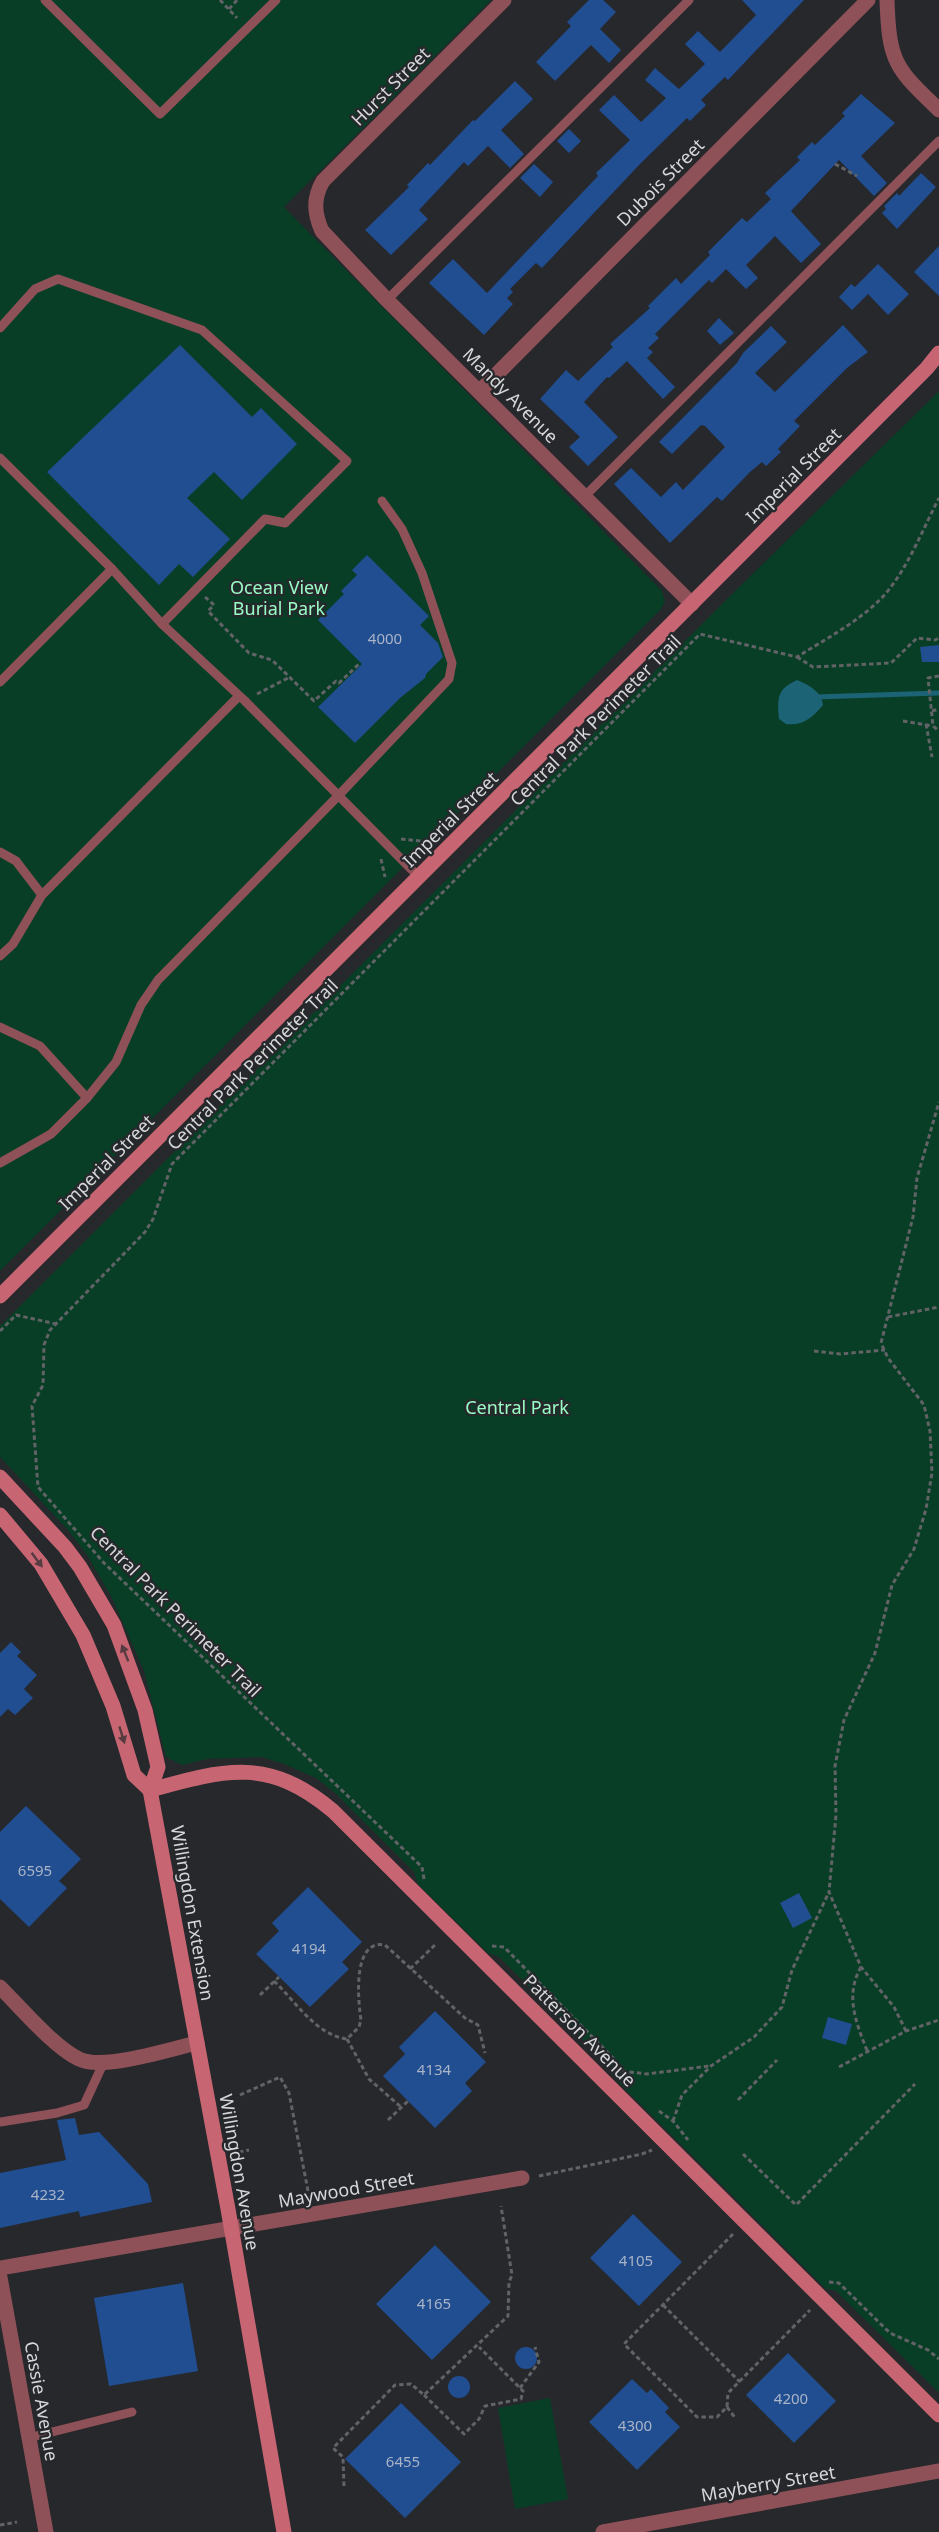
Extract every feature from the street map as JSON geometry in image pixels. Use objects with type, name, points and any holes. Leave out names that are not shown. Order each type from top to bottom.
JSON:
[{"type":"main road","name":"Imperial Street","points":[[0,1296],[933,364],[939,353]]},
{"type":"main road","name":"Willingdon Extension","points":[[0,1477],[65,1547],[80,1567],[114,1625],[145,1710],[158,1767],[150,1790],[197,2043]]},
{"type":"main road","name":"Willingdon Extension","points":[[0,1515],[41,1564],[83,1635],[113,1706],[134,1775],[150,1790]]},
{"type":"main road","name":"Patterson Avenue","points":[[150,1790],[186,1780],[234,1771],[271,1774],[313,1794],[333,1811],[939,2415]]},
{"type":"main road","name":"Willingdon Avenue","points":[[197,2043],[284,2532]]},
{"type":"street","name":"Hurst Street","points":[[315,206],[317,192],[323,181],[504,0]]},
{"type":"street","name":"Dubois Street","points":[[480,391],[868,0]]},
{"type":"street","points":[[887,0],[888,38],[896,62],[901,71],[939,110]]},
{"type":"street","name":"Mandy Avenue","points":[[315,206],[316,219],[322,231],[387,300],[692,604]]},
{"type":"street","points":[[0,1988],[58,2045],[80,2060],[103,2064],[197,2043]]},
{"type":"street","name":"Maywood Street","points":[[0,2268],[231,2230],[522,2178]]},
{"type":"street","name":"Cassie Avenue","points":[[0,2277],[46,2532]]},
{"type":"street","name":"Mayberry Street","points":[[603,2532],[690,2524],[939,2471]]},
{"type":"lane","points":[[45,0],[160,114],[276,0]]},
{"type":"lane","points":[[387,300],[689,0]]},
{"type":"lane","points":[[584,497],[939,141]]},
{"type":"lane","points":[[0,328],[35,290],[58,279],[202,330],[347,461],[285,523],[265,519],[162,624]]},
{"type":"lane","points":[[0,458],[112,569],[162,624],[242,699],[419,877]]},
{"type":"lane","points":[[0,1163],[51,1134],[87,1098],[116,1062],[141,1005],[158,980],[338,796],[448,679],[452,663],[422,573],[402,529],[382,501]]},
{"type":"lane","points":[[0,682],[112,569]]},
{"type":"lane","points":[[0,956],[13,944],[42,895],[242,699]]},
{"type":"lane","points":[[0,852],[15,861],[42,895]]},
{"type":"lane","points":[[0,1027],[40,1046],[87,1098]]},
{"type":"lane","points":[[0,2122],[57,2114],[84,2105],[103,2064]]},
{"type":"lane","points":[[28,2438],[132,2412]]},
{"type":"path","points":[[220,0],[248,28]]},
{"type":"path","points":[[228,9],[237,0]]},
{"type":"path","points":[[835,164],[857,176]]},
{"type":"path","points":[[939,498],[898,576],[885,594],[852,621],[797,657],[813,668],[891,663],[917,638],[935,640],[939,638]]},
{"type":"path","points":[[214,605],[208,611],[249,653],[272,660],[314,701],[336,681],[339,683],[359,664]]},
{"type":"path","name":"Central Park Perimeter Trail","points":[[425,1882],[422,1867],[104,1563],[38,1487],[32,1406],[43,1385],[44,1345],[50,1330],[145,1232],[153,1219],[172,1164],[700,634],[797,657]]},
{"type":"path","points":[[933,726],[928,678],[939,676]]},
{"type":"path","points":[[242,699],[290,677]]},
{"type":"path","points":[[932,711],[939,709]]},
{"type":"path","points":[[903,721],[926,724],[939,731]]},
{"type":"path","points":[[926,724],[932,757]]},
{"type":"path","points":[[670,2132],[682,2095],[711,2066],[753,2037],[782,2007],[792,1970],[829,1892],[836,1815],[835,1766],[844,1720],[875,1653],[892,1585],[914,1550],[926,1509],[932,1473],[930,1431],[924,1405],[881,1343],[913,1216],[917,1178],[939,1102]]},
{"type":"path","points":[[888,1317],[939,1307]]},
{"type":"path","points":[[0,1331],[16,1315],[56,1324]]},
{"type":"path","points":[[814,1351],[840,1354],[885,1350]]},
{"type":"path","points":[[829,1892],[861,1967],[894,2007],[906,2031]]},
{"type":"path","points":[[347,2039],[359,2027],[361,2020],[360,1971],[364,1956],[376,1944],[382,1944],[465,2018],[478,2025],[485,2053]]},
{"type":"path","points":[[410,1969],[436,1944]]},
{"type":"path","points":[[487,1944],[504,1947],[616,2061],[624,2079]]},
{"type":"path","points":[[861,1967],[854,1979],[854,2017],[868,2053]]},
{"type":"path","points":[[260,1995],[279,1977]]},
{"type":"path","points":[[274,1982],[319,2028],[330,2035],[347,2039],[369,2079],[401,2107]]},
{"type":"path","points":[[839,2067],[906,2031],[939,2020]]},
{"type":"path","points":[[738,2100],[777,2060]]},
{"type":"path","points":[[622,2071],[647,2074],[711,2066]]},
{"type":"path","points":[[240,2095],[280,2077],[289,2093],[309,2196]]},
{"type":"path","points":[[744,2154],[796,2205],[915,2084]]},
{"type":"path","points":[[388,2120],[408,2100]]},
{"type":"path","points":[[656,2109],[673,2121],[689,2142]]},
{"type":"path","points":[[239,2152],[249,2150]]},
{"type":"path","points":[[554,2173],[642,2154]]},
{"type":"path","points":[[424,2395],[469,2351],[478,2346],[509,2313],[509,2282],[512,2275],[501,2206]]},
{"type":"path","points":[[744,2221],[624,2344],[697,2417],[717,2417],[727,2407],[728,2393],[822,2298]]},
{"type":"path","points":[[826,2281],[839,2283],[890,2333],[928,2350],[939,2359]]},
{"type":"path","points":[[663,2304],[740,2382]]},
{"type":"path","points":[[344,2486],[343,2457],[333,2448],[395,2385],[411,2384],[464,2434],[479,2419],[485,2406],[521,2399],[523,2391],[478,2346]]},
{"type":"path","points":[[519,2388],[539,2362],[535,2347]]},
{"type":"path","points":[[727,2407],[736,2419]]},
{"type":"path","points":[[0,2525],[17,2522]]},
{"type":"green space","name":"Ocean View Burial Park","points":[[0,0],[491,0],[284,207],[662,591],[665,601],[661,609],[0,1271]]},
{"type":"green space","name":"Central Park","points":[[939,391],[939,2393],[836,2291],[826,2289],[616,2080],[612,2069],[499,1957],[488,1953],[418,1884],[414,1872],[334,1792],[316,1778],[261,1757],[207,1759],[182,1765],[166,1757],[144,1671],[112,1598],[87,1555],[68,1530],[0,1457],[0,1326],[719,607]]},
{"type":"green space","points":[[550,2398],[568,2499],[515,2509],[498,2408]]},
{"type":"water","points":[[797,680],[817,692],[823,705],[807,720],[797,724],[786,724],[779,719],[780,695],[785,687]]},
{"type":"building","points":[[589,0],[603,0],[616,12],[600,29],[621,50],[609,63],[591,45],[555,81],[536,62],[571,26],[567,22]]},
{"type":"building","points":[[742,0],[804,0],[728,80],[725,77],[701,100],[706,105],[690,121],[687,118],[640,164],[542,268],[536,263],[510,289],[513,292],[507,298],[513,304],[484,335],[429,283],[453,259],[487,293],[598,176],[596,173],[630,140],[599,110],[614,95],[641,122],[666,98],[645,80],[655,68],[679,89],[705,64],[685,44],[698,31],[720,52],[756,15]]},
{"type":"building","points":[[515,81],[533,99],[501,130],[524,154],[510,168],[488,146],[468,166],[464,162],[419,210],[428,219],[391,255],[365,230],[409,187],[407,185],[428,163],[430,165]]},
{"type":"building","points":[[861,94],[895,123],[861,156],[887,183],[874,196],[839,160],[791,211],[821,244],[801,263],[775,236],[746,265],[758,278],[746,289],[726,269],[712,283],[709,280],[655,334],[659,338],[648,348],[653,352],[647,358],[675,387],[663,399],[627,361],[609,378],[607,377],[584,402],[618,437],[588,466],[569,447],[580,437],[540,399],[566,370],[578,381],[613,347],[610,344],[650,308],[648,306],[676,278],[681,284],[710,255],[708,252],[742,218],[747,222],[771,199],[765,193],[800,160],[797,157],[812,142],[815,145],[845,116],[842,113]]},
{"type":"building","points":[[569,129],[581,141],[569,153],[557,141]]},
{"type":"building","points":[[534,164],[553,182],[540,197],[520,178]]},
{"type":"building","points":[[921,173],[936,187],[897,229],[882,213],[886,209],[884,206],[897,193],[899,196]]},
{"type":"building","points":[[939,246],[939,296],[914,272]]},
{"type":"building","points":[[878,264],[909,294],[888,315],[868,294],[852,310],[839,297],[851,284],[855,287]]},
{"type":"building","points":[[719,318],[734,333],[720,345],[707,331]]},
{"type":"building","points":[[843,325],[868,352],[847,368],[794,421],[800,426],[778,449],[781,452],[766,466],[762,462],[722,501],[717,497],[670,543],[614,484],[631,468],[661,497],[676,482],[683,490],[725,447],[705,426],[701,425],[672,454],[659,442],[737,363],[743,353],[771,326],[787,342],[755,373],[775,392]]},
{"type":"building","points":[[180,345],[252,417],[261,408],[297,444],[242,500],[214,472],[187,498],[230,539],[193,577],[179,564],[159,585],[47,472]]},
{"type":"building","points":[[367,555],[429,616],[420,625],[438,643],[443,657],[426,674],[425,678],[400,698],[355,743],[318,707],[362,664],[318,620],[344,594],[341,591],[357,575],[352,570]]},
{"type":"building","points":[[939,645],[939,662],[922,662],[920,647]]},
{"type":"building","points":[[11,1642],[21,1652],[17,1656],[37,1675],[24,1689],[33,1698],[15,1715],[8,1709],[0,1717],[0,1653]]},
{"type":"building","points":[[26,1806],[81,1859],[59,1881],[67,1888],[29,1927],[0,1899],[0,1832]]},
{"type":"building","points":[[308,1887],[362,1942],[342,1962],[349,1969],[310,2007],[256,1954],[279,1931],[272,1923]]},
{"type":"building","points":[[799,1893],[812,1918],[793,1928],[780,1903]]},
{"type":"building","points":[[435,2011],[486,2062],[465,2083],[472,2091],[435,2128],[383,2076],[405,2054],[399,2047]]},
{"type":"building","points":[[828,2017],[852,2024],[846,2045],[822,2038]]},
{"type":"building","points":[[75,2118],[79,2135],[99,2132],[148,2184],[152,2202],[80,2217],[79,2211],[0,2228],[0,2173],[66,2160],[57,2120]]},
{"type":"building","points":[[633,2214],[682,2262],[639,2306],[590,2258]]},
{"type":"building","points":[[435,2245],[491,2302],[432,2360],[376,2304]]},
{"type":"building","points":[[183,2283],[198,2371],[109,2386],[94,2298]]},
{"type":"building","points":[[526,2347],[534,2350],[537,2358],[534,2366],[526,2369],[518,2366],[515,2358],[518,2350]]},
{"type":"building","points":[[788,2353],[836,2401],[794,2443],[746,2395]]},
{"type":"building","points":[[459,2376],[467,2379],[470,2387],[467,2395],[459,2398],[451,2395],[448,2387],[451,2379]]},
{"type":"building","points":[[632,2379],[647,2393],[651,2389],[669,2408],[665,2412],[680,2427],[637,2470],[589,2422]]},
{"type":"building","points":[[401,2403],[461,2462],[405,2518],[345,2459]]},
{"type":"waterway","points":[[815,697],[939,693]]}]
